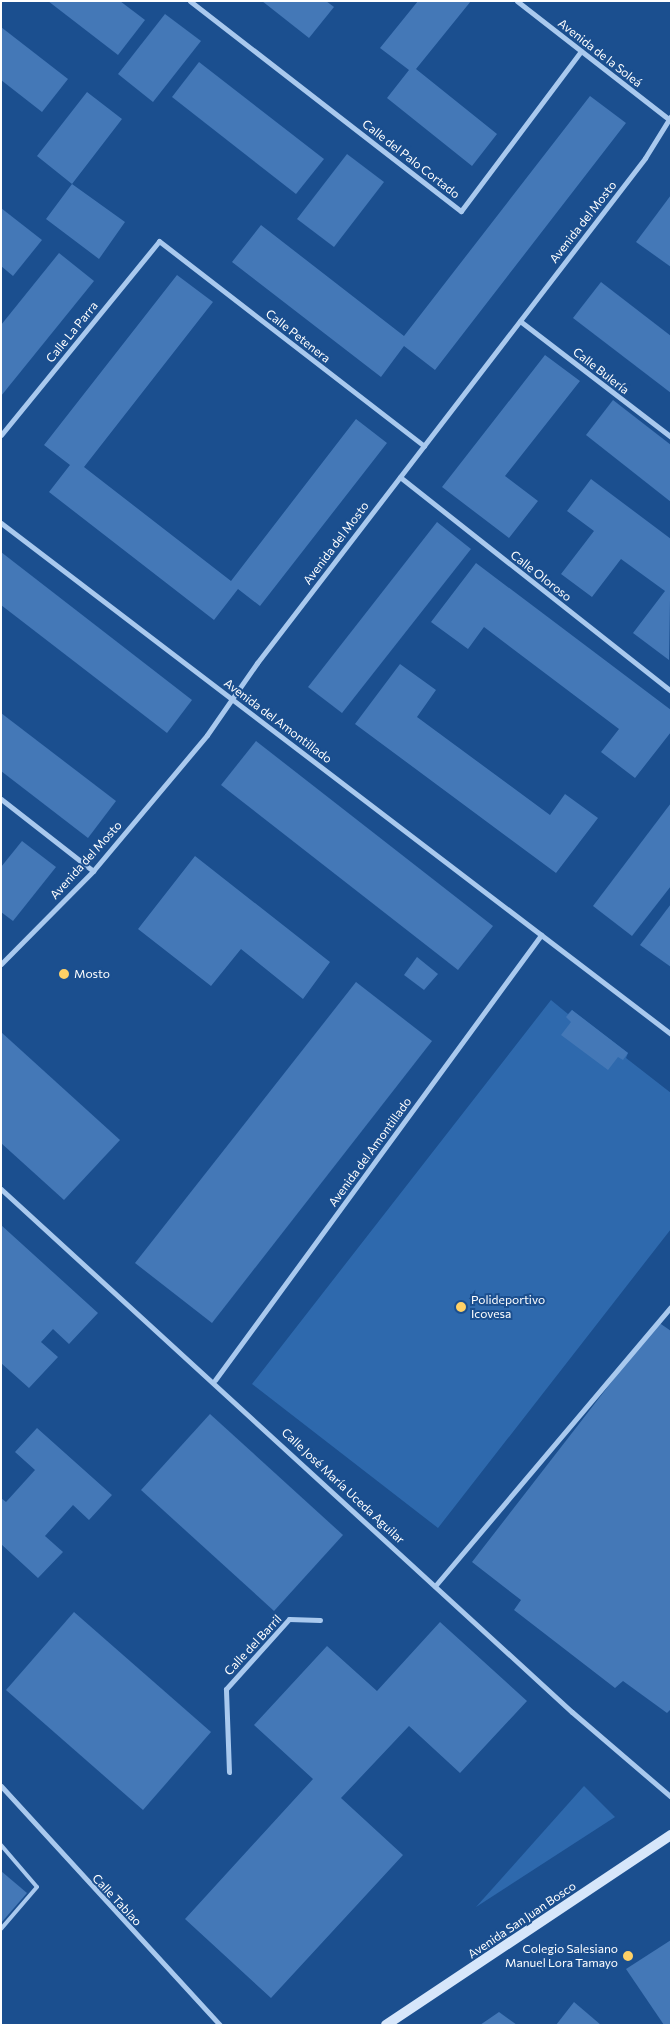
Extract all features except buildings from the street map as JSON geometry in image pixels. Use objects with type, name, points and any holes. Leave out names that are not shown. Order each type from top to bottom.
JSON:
[{"type":"main road","name":"Avenida San Juan Bosco","points":[[386,2025],[671,1835]]},
{"type":"street","name":"Calle del Palo Cortado","points":[[190,1],[461,211],[581,51]]},
{"type":"street","name":"Avenida de la Soleá","points":[[517,1],[670,118]]},
{"type":"street","name":"Avenida del Mosto","points":[[1,964],[93,871],[207,735],[231,698],[645,158],[670,118]]},
{"type":"street","name":"Calle La Parra","points":[[1,435],[159,241]]},
{"type":"street","name":"Calle Petenera","points":[[159,241],[424,446]]},
{"type":"street","name":"Calle Bulería","points":[[520,321],[671,437]]},
{"type":"street","name":"Calle Oloroso","points":[[400,477],[671,691]]},
{"type":"street","name":"Avenida del Amontillado","points":[[1,524],[671,1034]]},
{"type":"street","points":[[1,799],[93,871]]},
{"type":"street","name":"Avenida del Amontillado","points":[[214,1380],[541,935]]},
{"type":"street","name":"Calle José María Uceda Aguilar","points":[[1,1189],[214,1380],[435,1586],[671,1797]]},
{"type":"street","points":[[435,1586],[671,1307]]},
{"type":"street","name":"Calle del Barril","points":[[229,1772],[226,1689],[289,1619],[320,1620]]},
{"type":"street","name":"Calle Tablao","points":[[1,1786],[220,2025]]},
{"type":"lane","points":[[1,1845],[38,1887],[1,1929]]},
{"type":"shaded area","name":"Polideportivo Icovesa","points":[[551,1000],[568,1014],[572,1010],[628,1053],[626,1058],[671,1093],[671,1229],[438,1528],[252,1384]]},
{"type":"shaded area","points":[[584,1786],[615,1817],[476,1907]]},
{"type":"place","name":"Mosto","points":[[64,974]]},
{"type":"place","name":"Polideportivo Icovesa","points":[[461,1307]]},
{"type":"place","name":"Colegio Salesiano Manuel Lora Tamayo","points":[[628,1956]]}]
